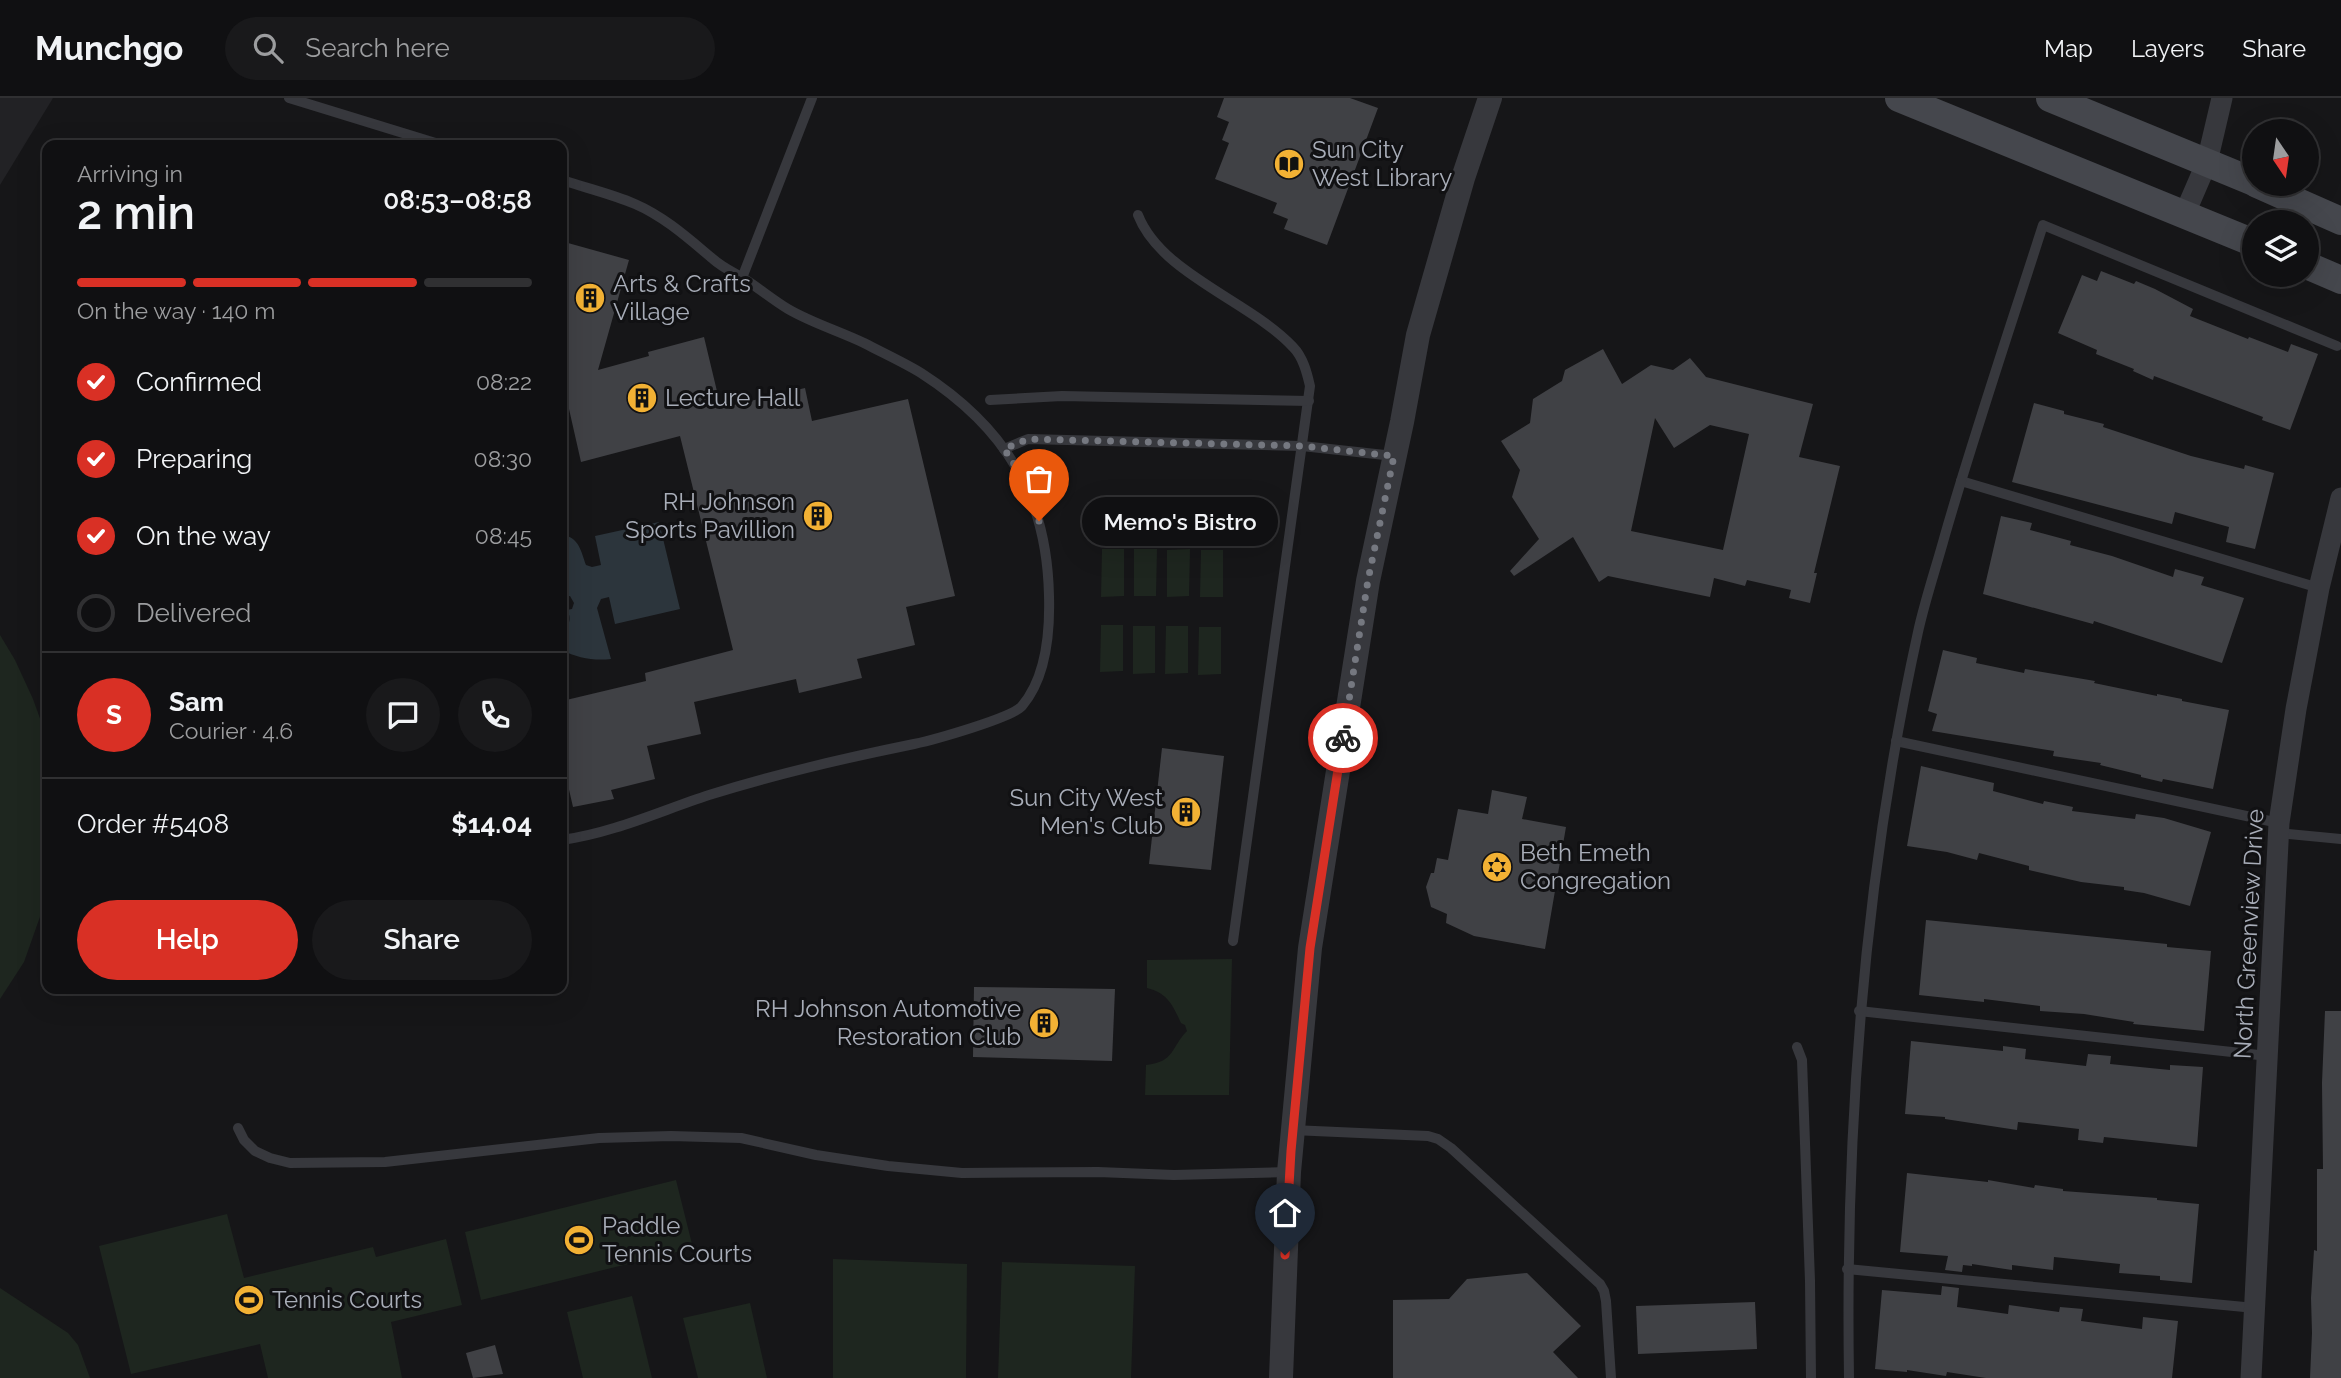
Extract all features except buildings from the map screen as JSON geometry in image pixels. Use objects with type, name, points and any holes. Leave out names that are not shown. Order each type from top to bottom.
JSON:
[{"type":"main road","points":[[1899,98],[2242,238]]},
{"type":"main road","points":[[2050,98],[2242,177]]},
{"type":"main road","points":[[2286,196],[2341,220]]},
{"type":"main road","points":[[2319,271],[2341,280]]},
{"type":"street","points":[[1281,1378],[1289,1172],[1310,948],[1368,580],[1418,335],[1490,98]]},
{"type":"street","points":[[2185,213],[2207,162],[2222,98]]},
{"type":"street","name":"North Greenview Drive","points":[[2251,1378],[2279,828],[2296,709],[2319,588],[2341,498]]},
{"type":"lane","points":[[289,98],[426,140]]},
{"type":"lane","points":[[742,278],[813,98]]},
{"type":"lane","points":[[567,182],[634,204],[658,217],[692,240],[715,261],[789,309],[862,342],[921,373],[974,414],[1004,449],[1023,477],[1034,503],[1049,576],[1046,646],[1036,681],[1021,708],[921,743],[782,774],[709,795],[640,820],[567,839]]},
{"type":"lane","points":[[1138,215],[1144,232],[1155,244],[1192,274],[1259,318],[1295,348],[1307,374],[1309,401],[1233,941]]},
{"type":"lane","points":[[1849,1378],[1847,1269],[1859,1011],[1877,857],[1896,741],[1919,629],[1961,481],[2043,225],[2337,346]]},
{"type":"lane","points":[[990,400],[1062,397],[1309,401]]},
{"type":"lane","points":[[1004,449],[1028,439],[1302,446],[1394,456]]},
{"type":"lane","points":[[1961,481],[2319,588]]},
{"type":"lane","points":[[1896,741],[2279,828],[2341,839]]},
{"type":"lane","points":[[1859,1011],[2267,1056]]},
{"type":"lane","points":[[1797,1047],[1802,1060],[1811,1378]]},
{"type":"lane","points":[[238,1128],[244,1140],[256,1151],[290,1163],[385,1162],[598,1139],[671,1136],[741,1138],[828,1157],[888,1166],[962,1172],[1174,1175],[1289,1172]]},
{"type":"lane","points":[[1292,1130],[1427,1136],[1438,1139],[1451,1148],[1600,1284],[1606,1301],[1611,1378]]},
{"type":"lane","points":[[1847,1269],[2255,1308]]},
{"type":"shaded area","points":[[0,98],[53,98],[0,185]]},
{"type":"shaded area","points":[[659,522],[680,609],[615,624],[609,597],[601,599],[597,608],[611,659],[598,660],[567,652],[567,610],[572,609],[574,603],[570,596],[567,596],[567,536],[576,542],[586,565],[592,567],[601,565],[595,536]]},
{"type":"shaded area","points":[[1102,549],[1124,549],[1124,596],[1101,597]]},
{"type":"shaded area","points":[[1134,549],[1157,549],[1156,596],[1134,596]]},
{"type":"shaded area","points":[[1190,549],[1189,596],[1167,597],[1167,550]]},
{"type":"shaded area","points":[[1201,550],[1223,550],[1223,597],[1200,597]]},
{"type":"shaded area","points":[[1101,625],[1123,625],[1123,671],[1100,672]]},
{"type":"shaded area","points":[[1133,626],[1155,626],[1155,673],[1133,674]]},
{"type":"shaded area","points":[[1166,626],[1188,626],[1188,673],[1165,674]]},
{"type":"shaded area","points":[[1199,627],[1221,627],[1221,674],[1198,675]]},
{"type":"shaded area","points":[[0,635],[15,660],[42,724],[42,911],[24,962],[0,999]]},
{"type":"shaded area","points":[[1232,959],[1229,1095],[1145,1095],[1146,1065],[1167,1057],[1187,1031],[1169,1001],[1160,993],[1147,988],[1147,960]]},
{"type":"shaded area","name":"Paddle Tennis Courts","points":[[676,1180],[693,1248],[481,1300],[465,1232]]},
{"type":"shaded area","name":"Tennis Courts","points":[[227,1214],[244,1278],[373,1247],[376,1257],[446,1239],[462,1305],[391,1322],[402,1378],[268,1378],[260,1344],[131,1374],[99,1246]]},
{"type":"shaded area","points":[[833,1259],[967,1264],[966,1378],[833,1378]]},
{"type":"shaded area","points":[[1002,1262],[1135,1266],[1131,1378],[998,1378]]},
{"type":"shaded area","points":[[0,1288],[68,1333],[78,1345],[90,1378],[0,1378]]},
{"type":"shaded area","points":[[632,1296],[652,1378],[583,1378],[567,1312]]},
{"type":"shaded area","points":[[750,1303],[767,1378],[698,1378],[683,1318]]},
{"type":"way so far","points":[[1039,521],[1023,477],[1004,449],[1028,439],[1302,446],[1394,456],[1368,580],[1343,738]]},
{"type":"place","name":"Sun City West Library","points":[[1289,164]]},
{"type":"place","name":"Arts & Crafts Village","points":[[590,298]]},
{"type":"place","name":"Lecture Hall","points":[[642,398]]},
{"type":"place","name":"RH Johnson Sports Pavillion","points":[[818,516]]},
{"type":"place","name":"Memo's Bistro","points":[[1039,521]]},
{"type":"place","name":"Sun City West Men's Club","points":[[1186,812]]},
{"type":"place","name":"Beth Emeth Congregation","points":[[1497,867]]},
{"type":"place","name":"RH Johnson Automotive Restoration Club","points":[[1044,1023]]},
{"type":"place","name":"Paddle Tennis Courts","points":[[579,1240]]},
{"type":"place","name":"Tennis Courts","points":[[249,1300]]},
{"type":"route","points":[[1285,1255],[1289,1172],[1310,948],[1343,738]]}]
